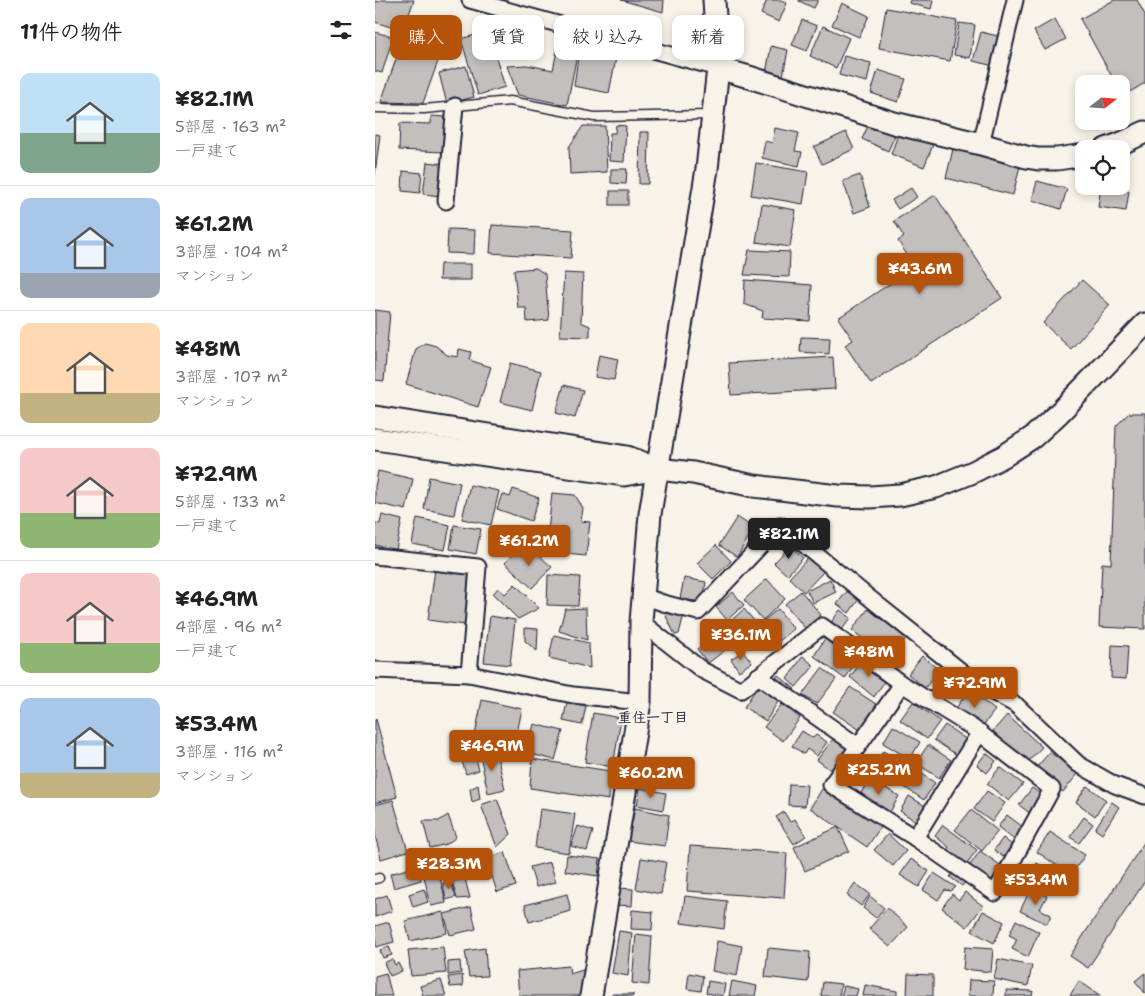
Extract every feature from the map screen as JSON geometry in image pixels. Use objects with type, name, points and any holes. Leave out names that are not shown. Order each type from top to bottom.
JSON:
[{"type":"street","points":[[471,0],[749,77],[894,123],[1026,157],[1057,160],[1075,157]]},
{"type":"street","points":[[591,996],[640,702],[641,622],[650,514],[707,169],[717,68],[714,0]]},
{"type":"street","points":[[981,144],[1015,0]]},
{"type":"street","points":[[446,201],[455,106]]},
{"type":"street","points":[[1128,140],[1145,132]]},
{"type":"street","points":[[375,417],[621,456],[658,469],[693,473],[774,489],[839,496],[869,497],[900,494],[936,487],[973,472],[1033,437],[1059,414],[1145,324]]},
{"type":"street","points":[[375,439],[624,475],[658,469]]},
{"type":"street","points":[[643,596],[698,612],[781,525],[869,598],[977,683],[1016,705],[1078,764],[1115,785],[1145,796]]},
{"type":"street","points":[[375,556],[478,567],[469,674]]},
{"type":"street","points":[[641,622],[702,670],[741,690],[822,626],[902,684],[979,732],[1051,789],[995,893],[915,838],[831,785],[902,684]]},
{"type":"street","points":[[375,670],[469,674],[573,695],[640,702]]},
{"type":"street","points":[[758,676],[858,746]]},
{"type":"street","points":[[915,838],[979,732]]},
{"type":"lane","points":[[375,108],[424,109],[510,101],[594,117],[713,115]]},
{"type":"building","points":[[380,0],[414,0],[409,15],[390,15],[390,27],[375,22],[375,1],[379,2]]},
{"type":"building","points":[[621,0],[664,0],[663,12]]},
{"type":"building","points":[[767,0],[781,0],[787,3],[779,22],[761,14]]},
{"type":"building","points":[[799,0],[818,0],[814,8]]},
{"type":"building","points":[[910,0],[933,0],[931,9],[909,3]]},
{"type":"building","points":[[1114,0],[1137,0],[1145,15],[1145,83],[1130,92],[1130,75],[1111,75],[1080,19]]},
{"type":"building","points":[[842,3],[869,16],[859,37],[832,25]]},
{"type":"building","points":[[886,8],[957,21],[950,61],[879,48]]},
{"type":"building","points":[[1055,19],[1066,39],[1045,50],[1034,31]]},
{"type":"building","points":[[802,20],[817,26],[807,51],[792,45]]},
{"type":"building","points":[[959,23],[975,25],[970,58],[954,55]]},
{"type":"building","points":[[823,26],[849,38],[836,68],[810,56]]},
{"type":"building","points":[[375,32],[390,36],[390,47],[382,73],[375,71]]},
{"type":"building","points":[[981,32],[1002,37],[994,66],[973,61]]},
{"type":"building","points":[[472,36],[472,60],[497,60],[505,87],[478,95],[462,39]]},
{"type":"building","points":[[771,46],[788,50],[783,76],[766,73]]},
{"type":"building","points":[[844,56],[871,63],[867,82],[839,75]]},
{"type":"building","points":[[396,60],[438,60],[423,103],[381,102]]},
{"type":"building","points":[[555,60],[576,60],[567,105],[518,95],[507,66],[527,65],[553,70]]},
{"type":"building","points":[[578,60],[616,60],[609,93],[574,86]]},
{"type":"building","points":[[466,66],[474,97],[447,104],[439,73]]},
{"type":"building","points":[[878,70],[906,79],[898,102],[871,93]]},
{"type":"building","points":[[431,116],[445,117],[444,152],[399,150],[400,123],[431,124]]},
{"type":"building","points":[[871,119],[897,131],[888,151],[862,139]]},
{"type":"building","points":[[616,125],[626,126],[624,162],[609,161],[610,133],[615,133]]},
{"type":"building","points":[[583,126],[605,126],[607,172],[570,174],[569,147]]},
{"type":"building","points":[[775,128],[799,133],[795,151],[802,152],[799,166],[762,158],[765,141],[772,143]]},
{"type":"building","points":[[640,132],[649,132],[648,184],[639,184]]},
{"type":"building","points":[[846,132],[854,149],[822,164],[814,147]]},
{"type":"building","points":[[899,132],[933,145],[924,167],[891,154]]},
{"type":"building","points":[[375,134],[380,135],[375,174]]},
{"type":"building","points":[[953,149],[1020,166],[1013,195],[946,178]]},
{"type":"building","points":[[427,162],[445,164],[441,196],[423,194]]},
{"type":"building","points":[[756,163],[808,172],[803,204],[751,195]]},
{"type":"building","points":[[611,169],[627,169],[626,184],[611,183]]},
{"type":"building","points":[[403,171],[422,173],[420,193],[402,191]]},
{"type":"building","points":[[860,175],[870,207],[854,213],[843,181]]},
{"type":"building","points":[[1037,181],[1067,189],[1061,209],[1032,200]]},
{"type":"building","points":[[911,188],[917,197],[898,209],[892,200]]},
{"type":"building","points":[[610,191],[628,191],[628,205],[610,205]]},
{"type":"building","points":[[935,195],[1002,298],[871,384],[845,345],[853,340],[838,318],[915,267],[898,241],[904,237],[894,221]]},
{"type":"building","points":[[1100,195],[1128,195],[1126,211],[1098,207]]},
{"type":"building","points":[[762,204],[796,210],[790,247],[756,242]]},
{"type":"building","points":[[492,225],[573,230],[571,258],[490,253]]},
{"type":"building","points":[[448,229],[475,230],[474,254],[447,253]]},
{"type":"building","points":[[749,250],[790,252],[789,277],[744,275]]},
{"type":"building","points":[[440,264],[471,264],[471,280],[439,280]]},
{"type":"building","points":[[536,268],[545,274],[549,320],[527,322],[526,308],[518,308],[514,270]]},
{"type":"building","points":[[564,273],[583,274],[581,322],[590,326],[590,337],[560,336]]},
{"type":"building","points":[[745,280],[812,285],[810,321],[762,318],[763,311],[744,304]]},
{"type":"building","points":[[1082,280],[1110,305],[1071,349],[1043,323]]},
{"type":"building","points":[[375,310],[390,312],[384,381],[375,380]]},
{"type":"building","points":[[801,337],[830,338],[829,354],[800,352]]},
{"type":"building","points":[[425,343],[436,346],[447,355],[458,357],[459,349],[471,352],[469,360],[491,367],[478,407],[406,384],[416,349]]},
{"type":"building","points":[[599,355],[618,359],[614,380],[595,377]]},
{"type":"building","points":[[833,357],[835,389],[731,395],[729,363]]},
{"type":"building","points":[[510,363],[541,371],[532,410],[500,402]]},
{"type":"building","points":[[564,385],[583,390],[575,418],[556,413]]},
{"type":"building","points":[[1129,413],[1145,413],[1145,629],[1099,627],[1102,563],[1111,564],[1116,426]]},
{"type":"building","points":[[378,471],[413,479],[406,510],[375,503]]},
{"type":"building","points":[[429,477],[460,483],[454,515],[424,509]]},
{"type":"building","points":[[470,485],[499,491],[491,525],[462,519]]},
{"type":"building","points":[[513,489],[539,498],[531,521],[497,509],[502,494],[510,497]]},
{"type":"building","points":[[552,493],[575,495],[583,508],[581,521],[590,522],[586,556],[546,552]]},
{"type":"building","points":[[382,515],[402,520],[396,550],[375,545],[375,523],[380,524]]},
{"type":"building","points":[[737,517],[754,528],[737,557],[719,545]]},
{"type":"building","points":[[417,518],[450,525],[445,550],[412,544]]},
{"type":"building","points":[[454,525],[481,529],[476,554],[450,549]]},
{"type":"building","points":[[716,545],[731,561],[713,579],[697,563]]},
{"type":"building","points":[[790,546],[803,558],[787,575],[774,563]]},
{"type":"building","points":[[517,548],[524,555],[533,550],[552,567],[532,588],[505,563]]},
{"type":"building","points":[[810,556],[825,570],[804,592],[789,578]]},
{"type":"building","points":[[435,569],[472,574],[465,625],[428,620]]},
{"type":"building","points":[[548,575],[580,577],[578,606],[547,605]]},
{"type":"building","points":[[684,578],[706,582],[703,602],[680,599]]},
{"type":"building","points":[[767,579],[785,599],[763,620],[744,600]]},
{"type":"building","points":[[830,579],[836,592],[813,603],[807,591]]},
{"type":"building","points":[[515,584],[539,608],[518,619],[493,594],[498,588],[505,594]]},
{"type":"building","points":[[848,590],[859,599],[849,613],[837,604]]},
{"type":"building","points":[[801,591],[821,615],[805,628],[785,604]]},
{"type":"building","points":[[733,592],[744,605],[727,620],[716,607]]},
{"type":"building","points":[[669,606],[685,610],[679,634],[675,635],[666,616]]},
{"type":"building","points":[[586,608],[587,640],[559,631],[565,609]]},
{"type":"building","points":[[744,609],[756,623],[735,641],[723,628]]},
{"type":"building","points":[[778,609],[794,629],[773,646],[757,626]]},
{"type":"building","points":[[868,609],[906,638],[890,660],[852,630]]},
{"type":"building","points":[[840,610],[851,618],[840,632],[830,624]]},
{"type":"building","points":[[490,616],[515,620],[510,665],[484,662]]},
{"type":"building","points":[[525,628],[538,629],[537,651],[525,641]]},
{"type":"building","points":[[721,631],[732,645],[708,663],[697,649]]},
{"type":"building","points":[[554,635],[589,643],[590,668],[549,658]]},
{"type":"building","points":[[827,635],[858,658],[845,679],[814,656]]},
{"type":"building","points":[[1112,645],[1128,646],[1126,679],[1111,678]]},
{"type":"building","points":[[743,651],[752,662],[739,671],[731,659]]},
{"type":"building","points":[[803,656],[814,666],[796,687],[787,679]]},
{"type":"building","points":[[922,656],[939,670],[925,688],[908,674]]},
{"type":"building","points":[[863,660],[887,678],[874,697],[850,677]]},
{"type":"building","points":[[822,668],[836,679],[817,704],[802,695]]},
{"type":"building","points":[[778,675],[795,689],[791,694],[774,681]]},
{"type":"building","points":[[758,686],[779,700],[766,721],[744,707]]},
{"type":"building","points":[[850,687],[879,706],[863,732],[833,712]]},
{"type":"building","points":[[969,690],[995,710],[982,727],[956,708]]},
{"type":"building","points":[[482,700],[522,709],[515,743],[475,735]]},
{"type":"building","points":[[567,702],[586,706],[582,725],[563,721]]},
{"type":"building","points":[[913,702],[940,721],[927,739],[900,720]]},
{"type":"building","points":[[782,704],[800,718],[783,741],[764,727]]},
{"type":"building","points":[[593,713],[621,718],[613,767],[585,762]]},
{"type":"building","points":[[1007,715],[1042,747],[1027,763],[993,731]]},
{"type":"building","points":[[375,720],[397,797],[375,803]]},
{"type":"building","points":[[534,724],[563,731],[555,760],[527,753]]},
{"type":"building","points":[[945,725],[970,742],[960,757],[934,740]]},
{"type":"building","points":[[893,726],[920,742],[910,759],[883,743]]},
{"type":"building","points":[[802,731],[813,738],[816,735],[827,742],[817,756],[807,749],[804,754],[792,746]]},
{"type":"building","points":[[833,739],[852,753],[836,774],[817,760]]},
{"type":"building","points":[[928,745],[951,760],[939,778],[916,763]]},
{"type":"building","points":[[473,747],[479,770],[466,774],[459,751]]},
{"type":"building","points":[[496,751],[505,789],[488,793],[480,755]]},
{"type":"building","points":[[883,751],[912,768],[902,785],[873,768]]},
{"type":"building","points":[[1050,752],[1078,774],[1063,792],[1035,769]]},
{"type":"building","points":[[986,753],[996,761],[987,773],[977,765]]},
{"type":"building","points":[[532,759],[610,771],[609,800],[530,788]]},
{"type":"building","points":[[1000,767],[1023,784],[1009,801],[987,784]]},
{"type":"building","points":[[915,769],[935,783],[924,800],[904,787]]},
{"type":"building","points":[[635,774],[646,776],[645,786],[634,784]]},
{"type":"building","points":[[869,778],[899,796],[889,814],[859,797]]},
{"type":"building","points":[[789,784],[807,785],[805,806],[788,805]]},
{"type":"building","points":[[478,785],[480,799],[472,802],[470,789]]},
{"type":"building","points":[[824,786],[882,825],[867,847],[810,808]]},
{"type":"building","points":[[1087,786],[1106,800],[1095,816],[1076,802]]},
{"type":"building","points":[[640,788],[666,793],[663,810],[637,805]]},
{"type":"building","points":[[1032,788],[1054,804],[1041,822],[1019,805]]},
{"type":"building","points":[[987,791],[1005,803],[992,822],[974,809]]},
{"type":"building","points":[[909,796],[930,809],[920,824],[900,811]]},
{"type":"building","points":[[497,799],[511,834],[497,847],[481,805]]},
{"type":"building","points":[[393,800],[408,851],[381,859],[375,835],[375,805]]},
{"type":"building","points":[[1112,802],[1119,807],[1102,834],[1095,829]]},
{"type":"building","points":[[635,808],[669,815],[665,846],[628,841]]},
{"type":"building","points":[[540,809],[575,814],[569,853],[535,848]]},
{"type":"building","points":[[971,810],[998,831],[982,851],[955,830]]},
{"type":"building","points":[[784,812],[790,822],[795,819],[806,836],[794,844],[776,817]]},
{"type":"building","points":[[448,815],[456,837],[447,844],[430,848],[423,821],[439,821]]},
{"type":"building","points":[[1007,815],[1027,830],[1018,843],[998,827]]},
{"type":"building","points":[[1084,817],[1093,824],[1079,843],[1070,837]]},
{"type":"building","points":[[943,825],[977,850],[963,868],[944,854],[949,847],[935,836]]},
{"type":"building","points":[[578,826],[593,831],[587,851],[571,846]]},
{"type":"building","points":[[838,827],[849,851],[805,871],[794,847]]},
{"type":"building","points":[[1050,832],[1085,855],[1071,875],[1037,852]]},
{"type":"building","points":[[888,834],[906,851],[893,866],[874,850]]},
{"type":"building","points":[[1003,838],[1012,845],[1003,857],[994,850]]},
{"type":"building","points":[[1145,841],[1145,881],[1088,968],[1070,956]]},
{"type":"building","points":[[690,846],[787,853],[784,898],[687,891]]},
{"type":"building","points":[[980,851],[1003,867],[990,886],[967,869]]},
{"type":"building","points":[[505,852],[516,886],[497,892],[486,858]]},
{"type":"building","points":[[461,853],[465,863],[462,865],[466,877],[451,880],[444,858]]},
{"type":"building","points":[[567,855],[600,859],[598,876],[565,871]]},
{"type":"building","points":[[641,858],[666,862],[661,894],[636,889]]},
{"type":"building","points":[[911,859],[929,871],[919,887],[900,875]]},
{"type":"building","points":[[550,862],[556,882],[536,887],[530,867]]},
{"type":"building","points":[[1037,863],[1067,881],[1061,892],[1050,886],[1046,892],[1027,881]]},
{"type":"building","points":[[437,864],[446,903],[431,906],[422,868]]},
{"type":"building","points":[[417,866],[421,880],[394,888],[390,874]]},
{"type":"building","points":[[955,871],[967,880],[962,886],[950,877]]},
{"type":"building","points":[[934,873],[956,887],[951,891],[945,890],[938,900],[923,890]]},
{"type":"building","points":[[465,879],[470,898],[457,899],[452,881]]},
{"type":"building","points":[[450,880],[456,897],[446,900],[443,883]]},
{"type":"building","points":[[855,883],[870,894],[861,906],[847,895]]},
{"type":"building","points":[[617,888],[633,889],[632,906],[616,905]]},
{"type":"building","points":[[1031,888],[1047,896],[1040,909],[1051,915],[1047,924],[1020,911]]},
{"type":"building","points":[[424,889],[428,902],[413,907],[409,894]]},
{"type":"building","points":[[965,892],[983,906],[967,927],[942,908],[952,894],[959,900]]},
{"type":"building","points":[[567,894],[571,911],[529,922],[525,905]]},
{"type":"building","points":[[387,895],[392,911],[375,917],[375,899]]},
{"type":"building","points":[[685,896],[727,901],[724,929],[681,923]]},
{"type":"building","points":[[870,896],[884,908],[876,918],[863,908]]},
{"type":"building","points":[[471,907],[476,929],[450,935],[444,914]]},
{"type":"building","points":[[887,908],[908,927],[890,947],[869,929]]},
{"type":"building","points":[[632,910],[653,912],[652,930],[631,929]]},
{"type":"building","points":[[983,911],[1004,922],[994,943],[972,931]]},
{"type":"building","points":[[443,912],[447,933],[410,941],[405,921]]},
{"type":"building","points":[[1016,920],[1039,932],[1028,957],[1012,949],[1017,939],[1009,935]]},
{"type":"building","points":[[389,922],[394,942],[376,947],[375,926]]},
{"type":"building","points":[[619,931],[632,933],[628,976],[612,973]]},
{"type":"building","points":[[636,934],[652,936],[649,985],[632,983]]},
{"type":"building","points":[[717,941],[742,946],[737,976],[712,971]]},
{"type":"building","points":[[389,946],[392,955],[383,958],[380,950]]},
{"type":"building","points":[[443,947],[446,973],[411,976],[408,950]]},
{"type":"building","points":[[965,947],[993,949],[991,972],[963,969]]},
{"type":"building","points":[[485,948],[487,976],[469,977],[465,951]]},
{"type":"building","points":[[768,948],[810,952],[808,982],[765,977]]},
{"type":"building","points":[[392,959],[395,965],[398,963],[402,971],[390,976],[384,963]]},
{"type":"building","points":[[998,959],[1032,966],[1028,986],[994,979]]},
{"type":"building","points":[[460,961],[461,973],[448,975],[448,962]]},
{"type":"building","points":[[569,966],[570,974],[586,969],[589,996],[519,996],[517,971]]},
{"type":"building","points":[[386,973],[392,996],[375,996],[375,976]]},
{"type":"building","points":[[689,973],[703,976],[701,991],[687,989]]},
{"type":"building","points":[[1145,973],[1145,993],[1135,981]]},
{"type":"building","points":[[908,974],[933,975],[933,996],[907,996]]},
{"type":"building","points":[[462,975],[463,986],[450,987],[448,977]]},
{"type":"building","points":[[441,980],[446,996],[423,996],[420,986]]},
{"type":"building","points":[[969,980],[994,981],[993,996],[968,996]]},
{"type":"building","points":[[708,981],[725,984],[723,996],[706,993]]},
{"type":"building","points":[[732,981],[757,986],[755,996],[729,996]]},
{"type":"building","points":[[1079,981],[1101,996],[1070,996]]},
{"type":"building","points":[[823,982],[841,984],[839,996],[821,996]]},
{"type":"building","points":[[865,985],[897,991],[897,996],[863,996]]},
{"type":"building","points":[[844,986],[858,989],[856,996],[841,996]]},
{"type":"building","points":[[1006,990],[1033,991],[1032,996],[1006,996]]},
{"type":"building","points":[[612,994],[633,994],[633,996],[612,996]]},
{"type":"district","name":"重住一丁目","points":[[653,717]]}]
